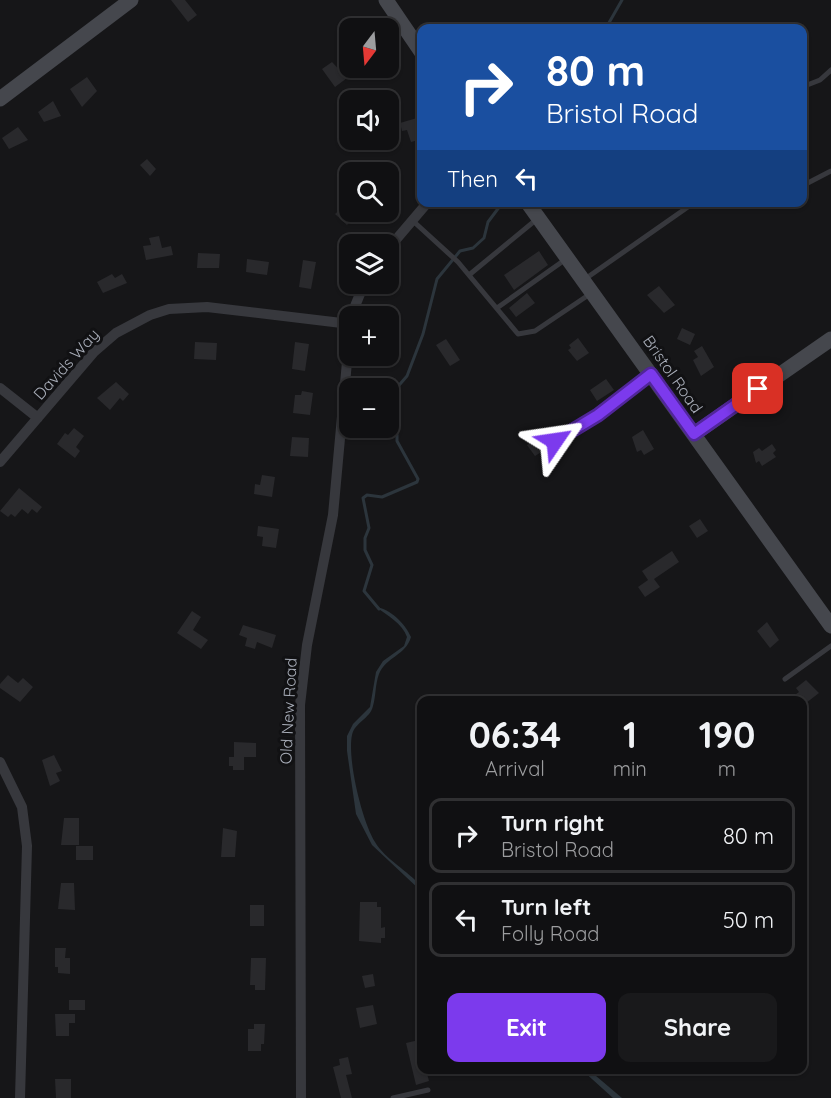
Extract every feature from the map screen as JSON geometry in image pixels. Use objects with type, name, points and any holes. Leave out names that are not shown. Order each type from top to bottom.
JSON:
[{"type":"main road","points":[[0,99],[131,0]]},
{"type":"main road","points":[[386,0],[417,46]]},
{"type":"main road","name":"Bristol Road","points":[[530,207],[831,626]]},
{"type":"main road","points":[[694,434],[831,339]]},
{"type":"street","points":[[399,237],[424,207]]},
{"type":"street","name":"Davids Way","points":[[0,462],[109,338],[132,322],[158,312],[188,306],[339,323]]},
{"type":"street","name":"Old New Road","points":[[302,1098],[301,702],[307,645],[333,515],[347,366]]},
{"type":"street","points":[[0,388],[38,418]]},
{"type":"street","points":[[0,762],[22,807],[27,846],[20,1098]]},
{"type":"lane","points":[[807,85],[820,80],[831,70]]},
{"type":"lane","points":[[807,183],[831,171]]},
{"type":"lane","points":[[413,221],[458,262],[518,334],[535,331],[689,207]]},
{"type":"lane","points":[[469,275],[538,218]]},
{"type":"lane","points":[[496,308],[567,258]]},
{"type":"lane","points":[[555,441],[598,415],[651,374]]},
{"type":"lane","points":[[785,679],[831,646]]},
{"type":"lane","points":[[393,1098],[428,1090]]},
{"type":"shaded area","points":[[376,607],[397,618],[411,637],[405,648],[382,668],[379,674],[371,710],[352,735],[352,759],[365,820],[375,842],[417,882],[417,887],[372,845],[356,814],[347,751],[347,736],[353,724],[370,707],[376,672],[383,661],[404,646],[407,637],[390,617]]},
{"type":"shaded area","points":[[586,1074],[594,1074],[622,1098],[613,1098]]},
{"type":"building","points":[[171,0],[185,0],[197,15],[188,22]]},
{"type":"building","points":[[332,62],[339,69],[339,78],[347,78],[335,87],[322,69]]},
{"type":"building","points":[[87,77],[97,91],[82,107],[70,89]]},
{"type":"building","points":[[53,101],[61,116],[44,122],[38,112]]},
{"type":"building","points":[[417,118],[417,140],[411,142],[407,130],[402,131],[400,123]]},
{"type":"building","points":[[18,127],[28,140],[9,149],[2,138]]},
{"type":"building","points":[[147,159],[156,169],[150,176],[140,165]]},
{"type":"building","points":[[159,236],[162,248],[171,246],[173,255],[146,260],[143,246],[151,245],[149,238]]},
{"type":"building","points":[[539,251],[548,265],[514,290],[504,275]]},
{"type":"building","points":[[198,253],[220,254],[219,268],[197,268]]},
{"type":"building","points":[[247,259],[269,262],[267,275],[246,272]]},
{"type":"building","points":[[303,260],[316,262],[311,289],[299,287]]},
{"type":"building","points":[[112,274],[115,278],[122,274],[127,283],[103,293],[97,282]]},
{"type":"building","points":[[659,286],[675,305],[664,313],[647,295]]},
{"type":"building","points":[[527,293],[535,303],[516,317],[509,308]]},
{"type":"building","points":[[682,328],[695,334],[690,345],[677,339]]},
{"type":"building","points":[[578,338],[589,353],[577,361],[568,350],[571,348],[569,345]]},
{"type":"building","points":[[446,339],[460,360],[450,366],[436,345]]},
{"type":"building","points":[[195,342],[217,343],[216,360],[194,359]]},
{"type":"building","points":[[295,342],[309,344],[305,371],[292,369]]},
{"type":"building","points":[[702,346],[714,367],[701,376],[693,360],[698,357],[694,351]]},
{"type":"building","points":[[606,379],[614,390],[597,401],[590,390]]},
{"type":"building","points":[[116,382],[129,394],[123,401],[120,398],[110,410],[97,398]]},
{"type":"building","points":[[302,391],[313,393],[310,415],[293,413],[295,395],[301,395]]},
{"type":"building","points":[[74,428],[84,436],[76,447],[80,451],[75,458],[57,444],[65,433],[68,435]]},
{"type":"building","points":[[643,430],[654,449],[644,455],[641,450],[637,452],[632,437]]},
{"type":"building","points":[[292,437],[309,438],[308,457],[290,456]]},
{"type":"building","points":[[538,437],[546,449],[535,456],[527,445]]},
{"type":"building","points":[[772,444],[776,450],[773,453],[776,457],[762,466],[759,461],[756,463],[753,452],[759,448],[762,451]]},
{"type":"building","points":[[262,475],[275,477],[272,497],[254,494],[255,484],[260,485]]},
{"type":"building","points":[[19,488],[42,507],[37,513],[32,509],[28,514],[22,509],[15,517],[11,514],[8,517],[0,511]]},
{"type":"building","points":[[700,519],[708,531],[697,538],[689,526]]},
{"type":"building","points":[[258,526],[279,529],[276,548],[262,546],[263,537],[257,536]]},
{"type":"building","points":[[672,551],[679,562],[654,579],[660,587],[645,597],[638,587],[648,580],[642,571]]},
{"type":"building","points":[[192,611],[201,617],[193,630],[208,640],[201,649],[177,633]]},
{"type":"building","points":[[767,622],[779,640],[770,648],[757,631]]},
{"type":"building","points":[[243,625],[276,635],[272,648],[257,642],[255,649],[245,646],[247,638],[239,635]]},
{"type":"building","points":[[8,675],[18,683],[23,678],[33,687],[20,702],[0,688],[0,684]]},
{"type":"building","points":[[806,680],[819,693],[807,702],[807,696],[794,696],[799,692],[796,688]]},
{"type":"building","points":[[234,742],[256,743],[256,757],[244,757],[244,770],[233,770],[233,766],[229,766],[229,757],[234,757]]},
{"type":"building","points":[[54,755],[62,771],[56,773],[60,781],[50,786],[42,760]]},
{"type":"building","points":[[64,818],[79,818],[79,845],[61,845]]},
{"type":"building","points":[[223,828],[237,831],[235,857],[221,857]]},
{"type":"building","points":[[76,846],[93,846],[93,860],[76,860]]},
{"type":"building","points":[[61,883],[74,883],[75,910],[58,909]]},
{"type":"building","points":[[360,902],[377,902],[377,907],[381,907],[381,928],[385,927],[385,938],[381,938],[381,943],[359,941]]},
{"type":"building","points":[[250,905],[264,905],[264,926],[250,926]]},
{"type":"building","points":[[55,948],[66,948],[65,958],[70,958],[70,974],[58,973],[58,967],[55,967]]},
{"type":"building","points":[[251,958],[266,958],[265,990],[255,990],[255,985],[250,985]]},
{"type":"building","points":[[373,974],[375,986],[365,988],[362,976]]},
{"type":"building","points":[[69,1000],[85,1000],[85,1010],[69,1010]]},
{"type":"building","points":[[373,1005],[377,1024],[360,1028],[356,1008]]},
{"type":"building","points":[[55,1014],[75,1014],[75,1023],[69,1023],[69,1036],[56,1036]]},
{"type":"building","points":[[254,1024],[265,1024],[264,1044],[261,1044],[261,1051],[248,1051],[248,1029],[254,1029]]},
{"type":"building","points":[[417,1040],[417,1074],[427,1074],[429,1081],[416,1085],[406,1043]]},
{"type":"building","points":[[348,1057],[352,1074],[346,1075],[352,1098],[341,1098],[333,1067],[340,1065],[339,1059]]},
{"type":"building","points":[[55,1079],[71,1079],[71,1098],[56,1098]]},
{"type":"waterway","points":[[608,24],[622,0]]},
{"type":"waterway","points":[[399,385],[407,376],[423,334],[437,279],[460,251],[473,248],[484,238],[488,222],[499,207]]},
{"type":"waterway","points":[[379,609],[364,591],[372,565],[365,550],[365,538],[369,528],[363,498],[367,495],[382,497],[417,482],[418,479],[397,438]]},
{"type":"route","points":[[555,441],[598,415],[651,374],[694,434],[758,389]]}]
